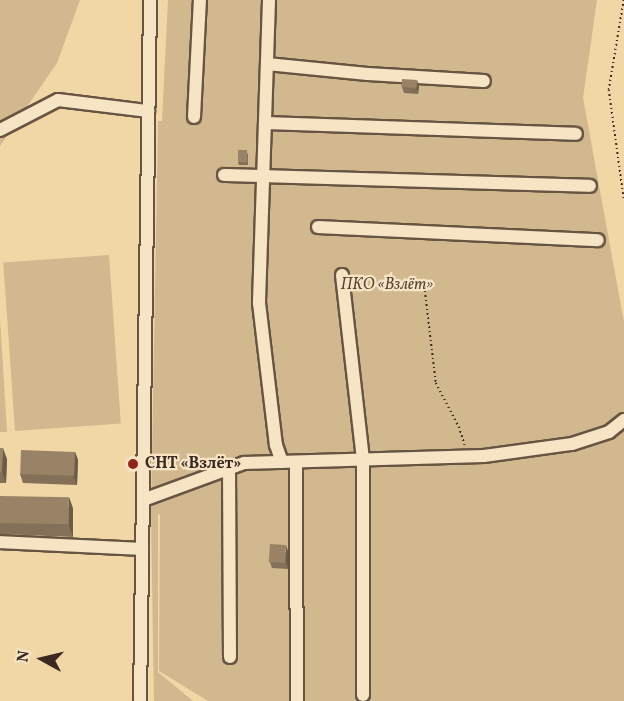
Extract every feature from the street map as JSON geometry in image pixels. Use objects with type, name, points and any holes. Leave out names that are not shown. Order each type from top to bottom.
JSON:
[{"type":"street","points":[[140,701],[150,0]]},
{"type":"street","points":[[194,117],[200,0]]},
{"type":"street","points":[[269,0],[259,303],[276,445],[282,462]]},
{"type":"street","points":[[267,64],[368,74],[484,81]]},
{"type":"street","points":[[0,130],[58,100],[148,111]]},
{"type":"street","points":[[265,123],[576,134]]},
{"type":"street","points":[[224,175],[590,186]]},
{"type":"street","points":[[318,227],[598,240]]},
{"type":"street","points":[[342,275],[363,460],[363,695]]},
{"type":"street","points":[[143,500],[244,463],[468,456],[572,444],[609,432],[624,420]]},
{"type":"street","points":[[296,462],[297,701]]},
{"type":"street","points":[[229,469],[230,657]]},
{"type":"street","points":[[0,542],[142,549]]},
{"type":"path","points":[[624,0],[609,90],[624,199]]},
{"type":"path","points":[[424,282],[436,383],[459,427],[468,456]]},
{"type":"green space","points":[[0,0],[80,0],[57,63],[0,146]]},
{"type":"green space","name":"ПКО «Взлёт»","points":[[168,0],[597,0],[583,98],[624,322],[624,701],[208,701],[159,671],[160,515],[158,514],[158,672],[193,701],[154,701],[151,514],[158,121],[162,121]]},
{"type":"green space","points":[[109,255],[121,424],[15,431],[3,262]]},
{"type":"green space","points":[[0,319],[7,432],[0,432]]},
{"type":"building","points":[[402,79],[417,80],[416,88],[401,87]]},
{"type":"building","points":[[238,150],[247,150],[247,162],[238,162]]},
{"type":"building","points":[[0,448],[3,448],[2,472],[0,472]]},
{"type":"building","points":[[21,450],[75,452],[74,476],[20,474]]},
{"type":"building","points":[[0,496],[69,497],[69,524],[0,523]]},
{"type":"building","points":[[270,544],[286,545],[285,563],[269,562]]},
{"type":"place","name":"СНТ «Взлёт»","points":[[133,464]]}]
